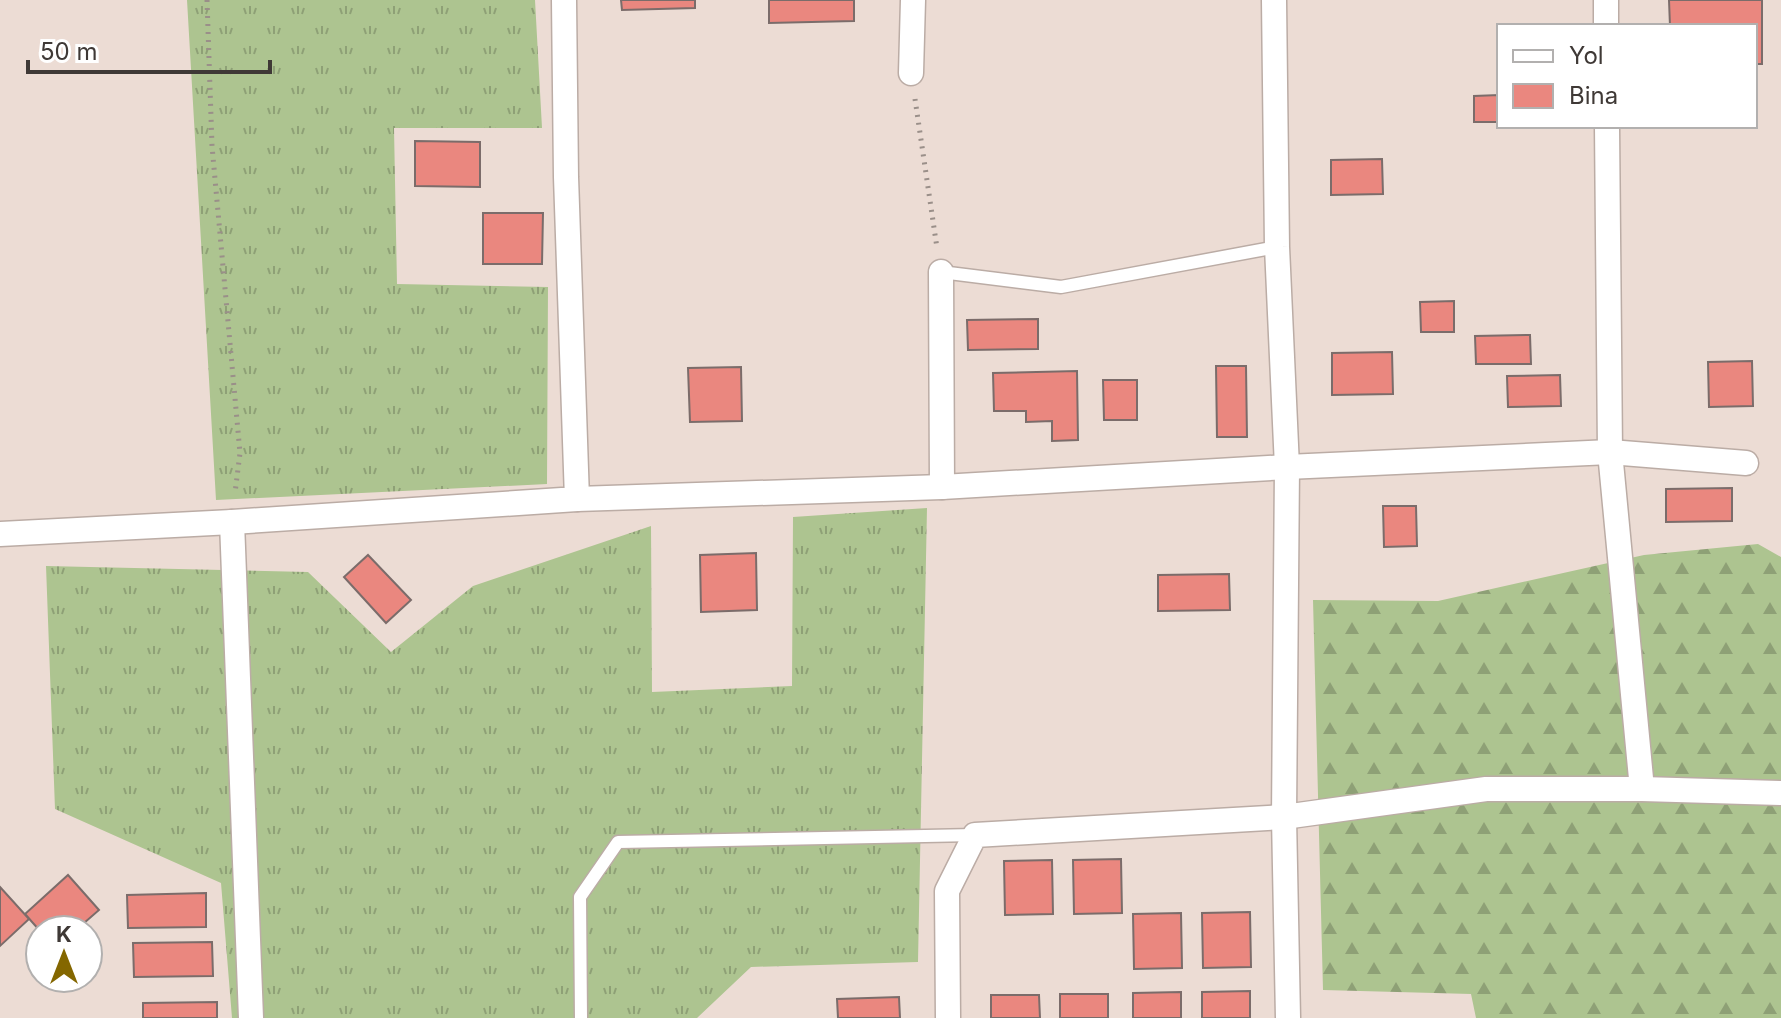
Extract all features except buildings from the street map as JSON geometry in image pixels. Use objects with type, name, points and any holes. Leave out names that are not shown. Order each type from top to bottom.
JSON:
[{"type":"street","points":[[564,0],[566,177],[577,499]]},
{"type":"street","points":[[911,73],[913,0]]},
{"type":"street","points":[[1274,0],[1277,247],[1287,467],[1284,817],[1288,1018]]},
{"type":"street","points":[[1606,0],[1606,24]]},
{"type":"street","points":[[1607,128],[1610,452],[1642,789]]},
{"type":"street","points":[[941,272],[942,487]]},
{"type":"street","points":[[0,534],[577,499],[942,487],[1610,452],[1746,463]]},
{"type":"street","points":[[232,522],[251,1018]]},
{"type":"street","points":[[948,1018],[947,891],[975,835],[1284,817],[1486,789],[1781,793]]},
{"type":"lane","points":[[941,272],[1061,287],[1277,247]]},
{"type":"lane","points":[[581,1018],[580,897],[618,842],[975,835]]},
{"type":"path","points":[[207,0],[212,146],[240,453],[232,522]]},
{"type":"path","points":[[911,73],[941,272]]},
{"type":"green space","points":[[187,0],[535,0],[542,128],[394,128],[397,284],[548,287],[547,484],[216,500]]},
{"type":"green space","points":[[927,508],[918,962],[751,967],[697,1018],[232,1018],[221,883],[55,809],[46,566],[308,572],[391,652],[473,586],[651,526],[652,692],[792,686],[793,517]]},
{"type":"green space","points":[[1758,544],[1781,557],[1781,1018],[1476,1018],[1471,994],[1323,990],[1313,600],[1438,601],[1644,555]]}]
